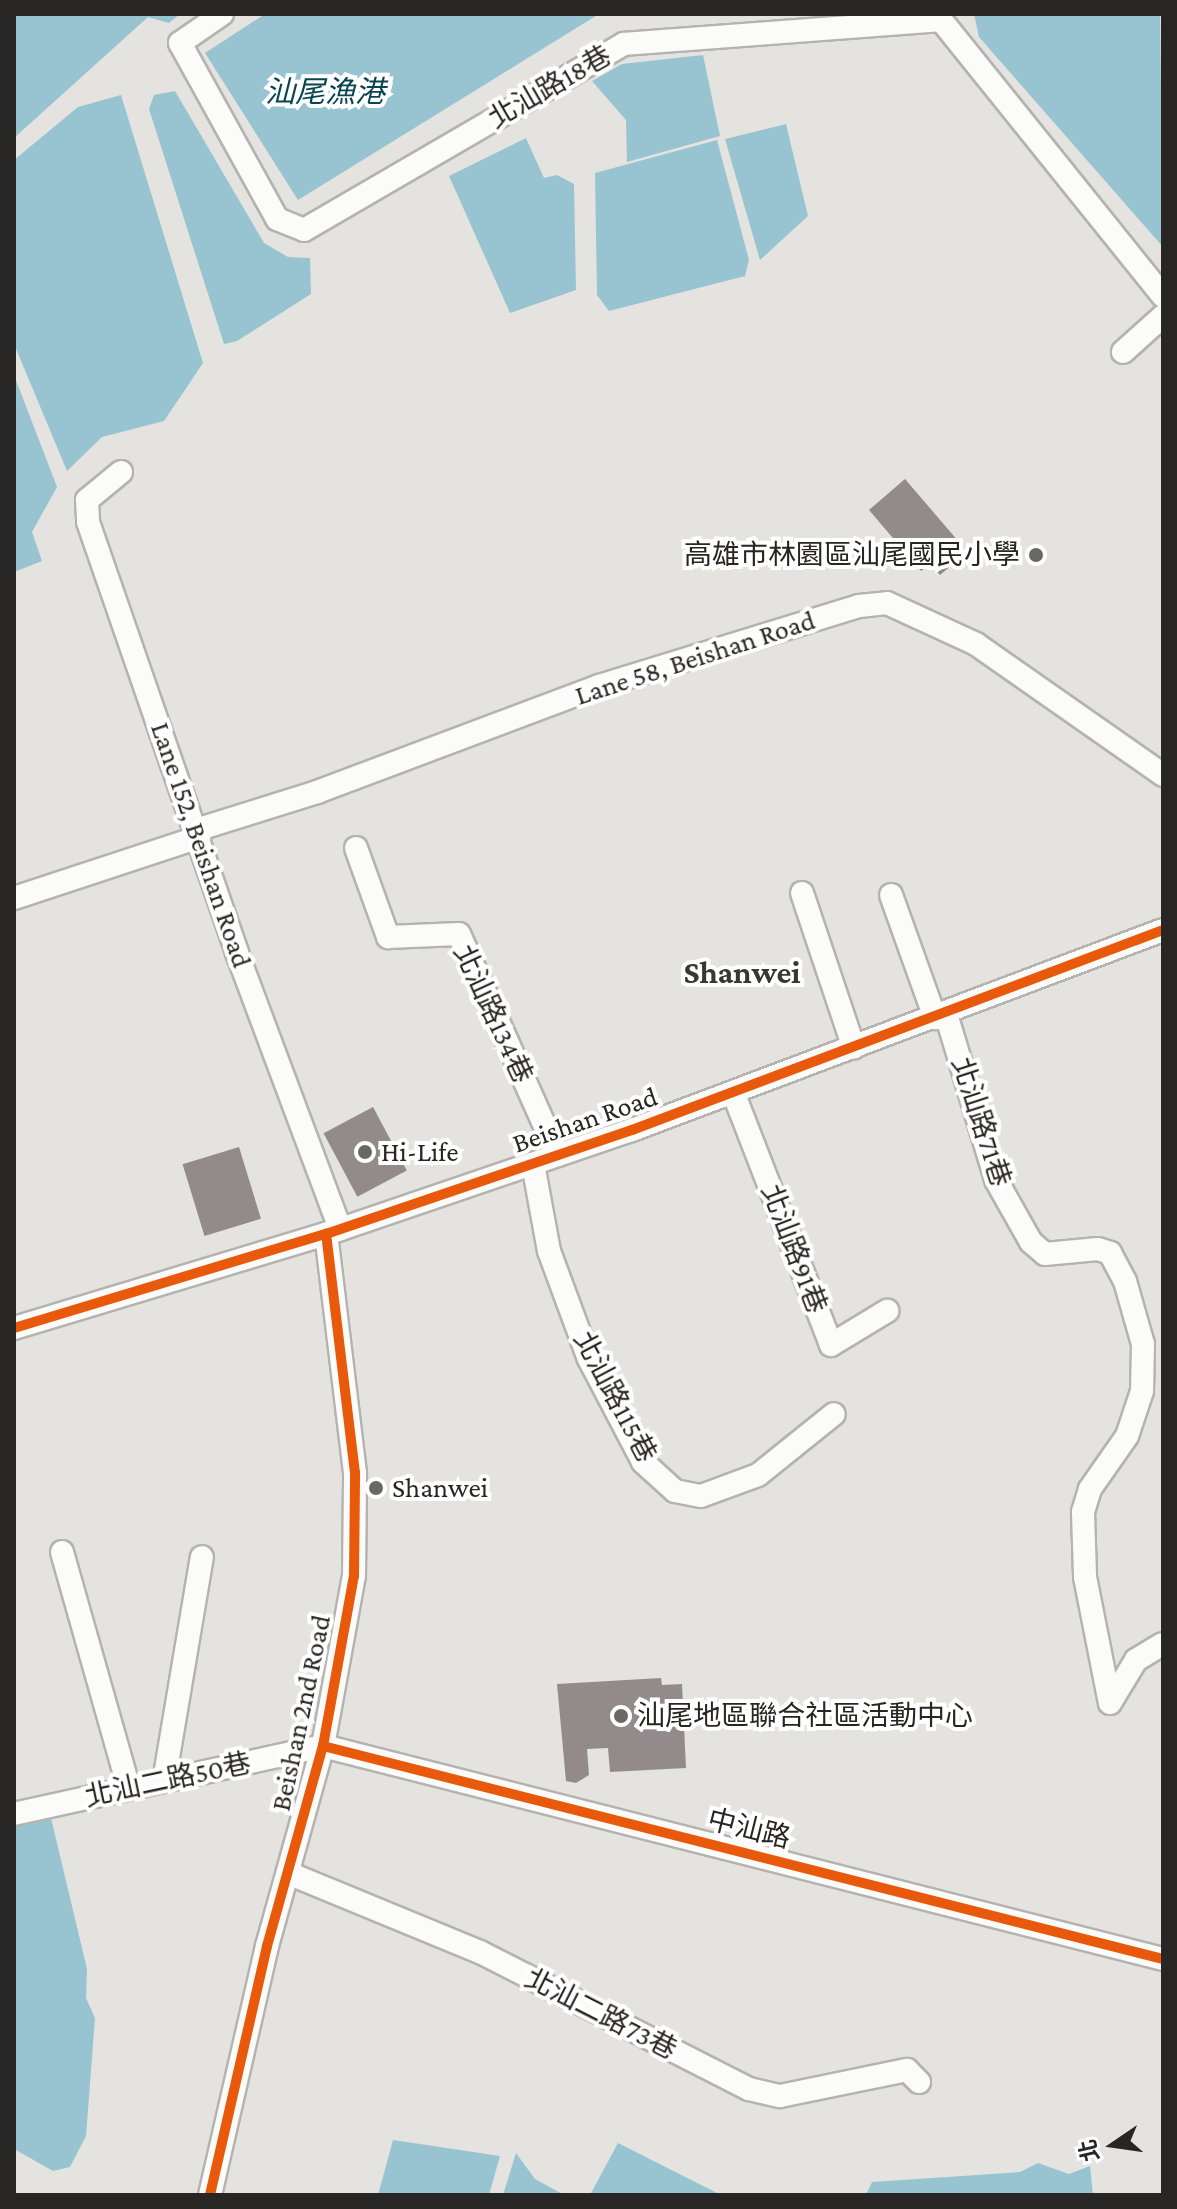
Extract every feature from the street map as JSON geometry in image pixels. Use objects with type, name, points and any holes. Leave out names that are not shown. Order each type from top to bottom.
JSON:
[{"type":"street","name":"北汕路18巷","points":[[222,14],[180,43],[277,219],[304,230],[624,44],[941,20],[1163,296]]},
{"type":"street","points":[[1123,352],[1163,316]]},
{"type":"street","name":"Lane 152, Beishan Road","points":[[121,472],[87,500],[86,511],[333,1232]]},
{"type":"street","name":"Lane 58, Beishan Road","points":[[14,898],[317,792],[599,686],[859,606],[887,603],[976,644],[1163,775]]},
{"type":"street","name":"北汕路134巷","points":[[356,848],[388,937],[459,934],[558,1155]]},
{"type":"street","points":[[802,893],[854,1048]]},
{"type":"street","points":[[891,895],[941,1016]]},
{"type":"street","name":"Beishan Road","points":[[14,1328],[333,1232],[533,1164],[941,1016],[1163,930]]},
{"type":"street","name":"北汕路71巷","points":[[941,1016],[996,1180],[1031,1242],[1045,1254],[1098,1249],[1110,1253],[1125,1281],[1143,1344],[1142,1391],[1127,1436],[1090,1489],[1083,1512],[1085,1577],[1110,1703],[1136,1660],[1163,1644]]},
{"type":"street","name":"北汕路91巷","points":[[733,1092],[831,1345],[887,1311]]},
{"type":"street","name":"北汕路115巷","points":[[533,1164],[549,1251],[589,1359],[643,1462],[675,1491],[701,1496],[758,1475],[834,1414]]},
{"type":"street","name":"Beishan 2nd Road","points":[[210,2195],[288,1873],[323,1746],[354,1576],[358,1524],[333,1232]]},
{"type":"street","points":[[62,1552],[129,1788]]},
{"type":"street","points":[[164,1781],[202,1557]]},
{"type":"street","name":"北汕二路50巷","points":[[14,1814],[323,1746]]},
{"type":"street","name":"中汕路","points":[[323,1746],[1163,1959]]},
{"type":"street","name":"北汕二路73巷","points":[[288,1873],[480,1952],[749,2089],[780,2096],[907,2070],[919,2082]]},
{"type":"water","points":[[14,14],[180,14],[169,23],[148,17],[14,138]]},
{"type":"water","name":"汕尾漁港","points":[[265,14],[599,14],[298,200],[205,53]]},
{"type":"water","points":[[974,14],[1160,14],[1163,247],[979,37]]},
{"type":"water","points":[[703,55],[720,136],[627,162],[626,120],[592,81],[622,64]]},
{"type":"water","points":[[175,91],[264,243],[288,257],[310,258],[311,294],[237,341],[224,344],[149,109],[154,95]]},
{"type":"water","points":[[121,95],[203,363],[164,421],[102,437],[67,471],[14,344],[14,160],[78,107]]},
{"type":"water","points":[[786,124],[808,216],[760,260],[725,139]]},
{"type":"water","points":[[526,138],[544,178],[557,175],[574,184],[576,290],[510,313],[449,176]]},
{"type":"water","points":[[717,140],[749,260],[745,276],[609,311],[597,295],[595,173]]},
{"type":"water","points":[[14,375],[57,487],[32,532],[42,561],[14,572]]},
{"type":"water","points":[[51,1818],[87,1969],[86,1998],[95,2018],[86,2136],[70,2167],[53,2171],[14,2149],[14,1826]]},
{"type":"water","points":[[393,2140],[500,2156],[489,2195],[378,2195]]},
{"type":"water","points":[[618,2143],[721,2195],[590,2195]]},
{"type":"water","points":[[516,2153],[535,2179],[564,2195],[503,2195]]},
{"type":"water","points":[[1038,2163],[1069,2174],[1090,2166],[1093,2195],[866,2195],[872,2182],[1020,2172]]},
{"type":"building","points":[[905,479],[959,542],[959,559],[940,575],[930,564],[921,571],[869,510]]},
{"type":"building","name":"Hi-Life","points":[[373,1107],[407,1171],[357,1197],[324,1133]]},
{"type":"building","points":[[239,1147],[261,1219],[205,1236],[183,1164]]},
{"type":"building","name":"汕尾地區聯合社區活動中心","points":[[661,1678],[662,1685],[682,1684],[686,1768],[610,1772],[608,1748],[587,1749],[589,1775],[576,1783],[566,1781],[557,1684]]},
{"type":"cycle path","points":[[14,1328],[326,1234],[632,1130],[1163,930]]},
{"type":"cycle path","points":[[210,2195],[267,1946],[323,1746],[354,1576],[355,1473],[326,1234]]},
{"type":"cycle path","points":[[323,1746],[1163,1959]]},
{"type":"place","name":"高雄市林園區汕尾國民小學","points":[[1036,555]]},
{"type":"place","name":"Hi-Life","points":[[365,1152]]},
{"type":"place","name":"Shanwei","points":[[376,1488]]},
{"type":"place","name":"汕尾地區聯合社區活動中心","points":[[621,1716]]},
{"type":"district","name":"Shanwei","points":[[742,972]]}]
